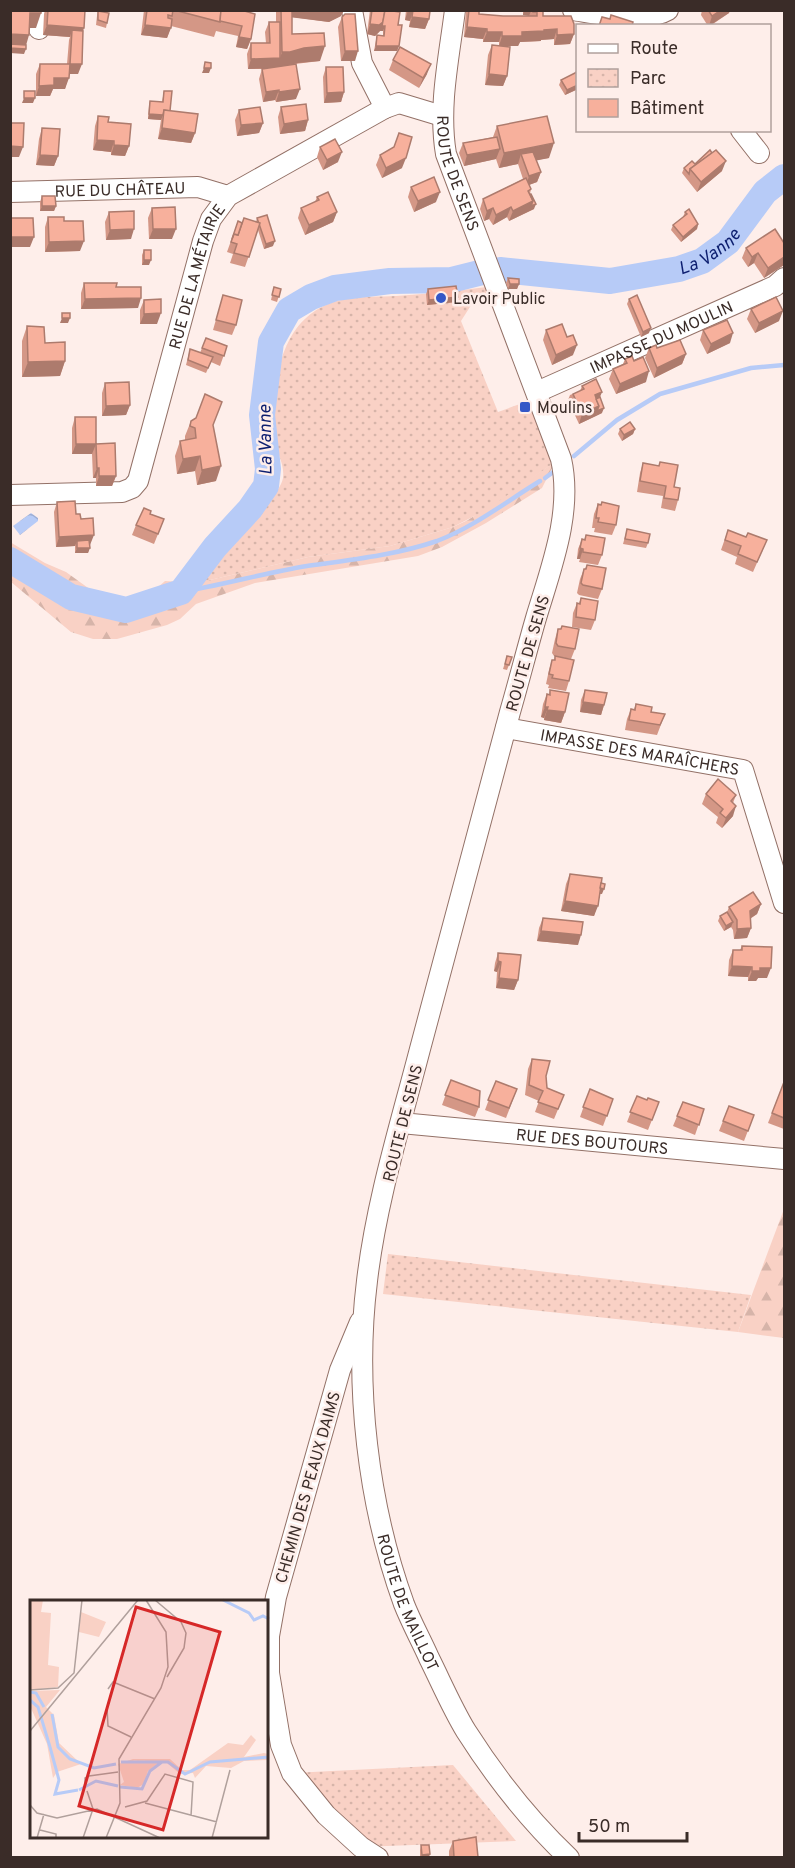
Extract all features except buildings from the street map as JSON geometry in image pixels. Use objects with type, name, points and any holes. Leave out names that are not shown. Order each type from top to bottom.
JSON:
[{"type":"street","points":[[352,10],[362,63],[385,108],[399,103],[442,116]]},
{"type":"street","name":"ROUTE DE SENS","points":[[365,1307],[374,1234],[401,1123],[506,728],[553,562],[563,513],[563,468],[537,392],[446,154],[442,134],[442,116],[455,10]]},
{"type":"street","points":[[573,10],[610,16],[663,16]]},
{"type":"street","name":"RUE DE LA MÉTAIRIE","points":[[10,495],[122,492],[132,488],[138,482],[212,219],[228,196],[385,108]]},
{"type":"street","points":[[743,132],[759,153]]},
{"type":"street","name":"RUE DU CHÂTEAU","points":[[10,192],[198,188],[228,196]]},
{"type":"street","name":"IMPASSE DU MOULIN","points":[[537,392],[775,286],[784,278]]},
{"type":"street","name":"IMPASSE DES MARAÎCHERS","points":[[506,728],[743,770],[784,903]]},
{"type":"street","name":"RUE DES BOUTOURS","points":[[401,1123],[784,1160]]},
{"type":"street","name":"CHEMIN DES PEAUX DAIMS","points":[[365,1307],[340,1370],[276,1598],[269,1636],[270,1672],[278,1730],[292,1773],[326,1815],[372,1854]]},
{"type":"street","name":"ROUTE DE MAILLOT","points":[[365,1307],[363,1360],[366,1431],[380,1520],[404,1605],[466,1730],[511,1793],[545,1835],[569,1857]]},
{"type":"green space","points":[[487,287],[491,297],[475,299],[461,321],[498,412],[531,400],[555,462],[486,510],[453,527],[390,546],[308,557],[197,583],[259,516],[279,488],[283,478],[283,468],[274,438],[276,383],[285,350],[301,323],[313,312],[328,304],[346,299]]},
{"type":"green space","points":[[555,462],[542,488],[442,547],[418,556],[255,583],[196,604],[180,619],[167,625],[117,639],[93,639],[71,632],[11,582],[10,542],[45,563],[66,572],[91,590],[116,597],[132,597],[157,588],[165,581],[197,583],[308,557],[390,546],[453,527],[468,520]]},
{"type":"green space","points":[[784,1209],[784,1338],[738,1332]]},
{"type":"green space","points":[[388,1254],[751,1295],[738,1332],[383,1294]]},
{"type":"green space","points":[[453,1765],[516,1841],[361,1847],[292,1773]]},
{"type":"water","points":[[31,513],[38,518],[38,521],[20,535],[13,526]]},
{"type":"waterway","name":"La Vanne","points":[[500,270],[610,281],[679,269],[702,261],[728,242],[765,192],[784,177]]},
{"type":"waterway","name":"La Vanne","points":[[10,560],[71,597],[126,610],[181,592],[215,547],[250,509],[266,486],[268,469],[262,415],[271,342],[289,310],[311,297],[335,288],[390,281],[451,280],[479,273]]},
{"type":"waterway","points":[[574,456],[617,420],[660,394],[751,368],[784,365]]},
{"type":"waterway","points":[[545,478],[556,470]]},
{"type":"waterway","points":[[181,592],[291,569],[421,546],[464,529],[540,481]]},
{"type":"place","name":"Lavoir Public","points":[[441,298]]},
{"type":"place","name":"Moulins","points":[[525,407]]}]
